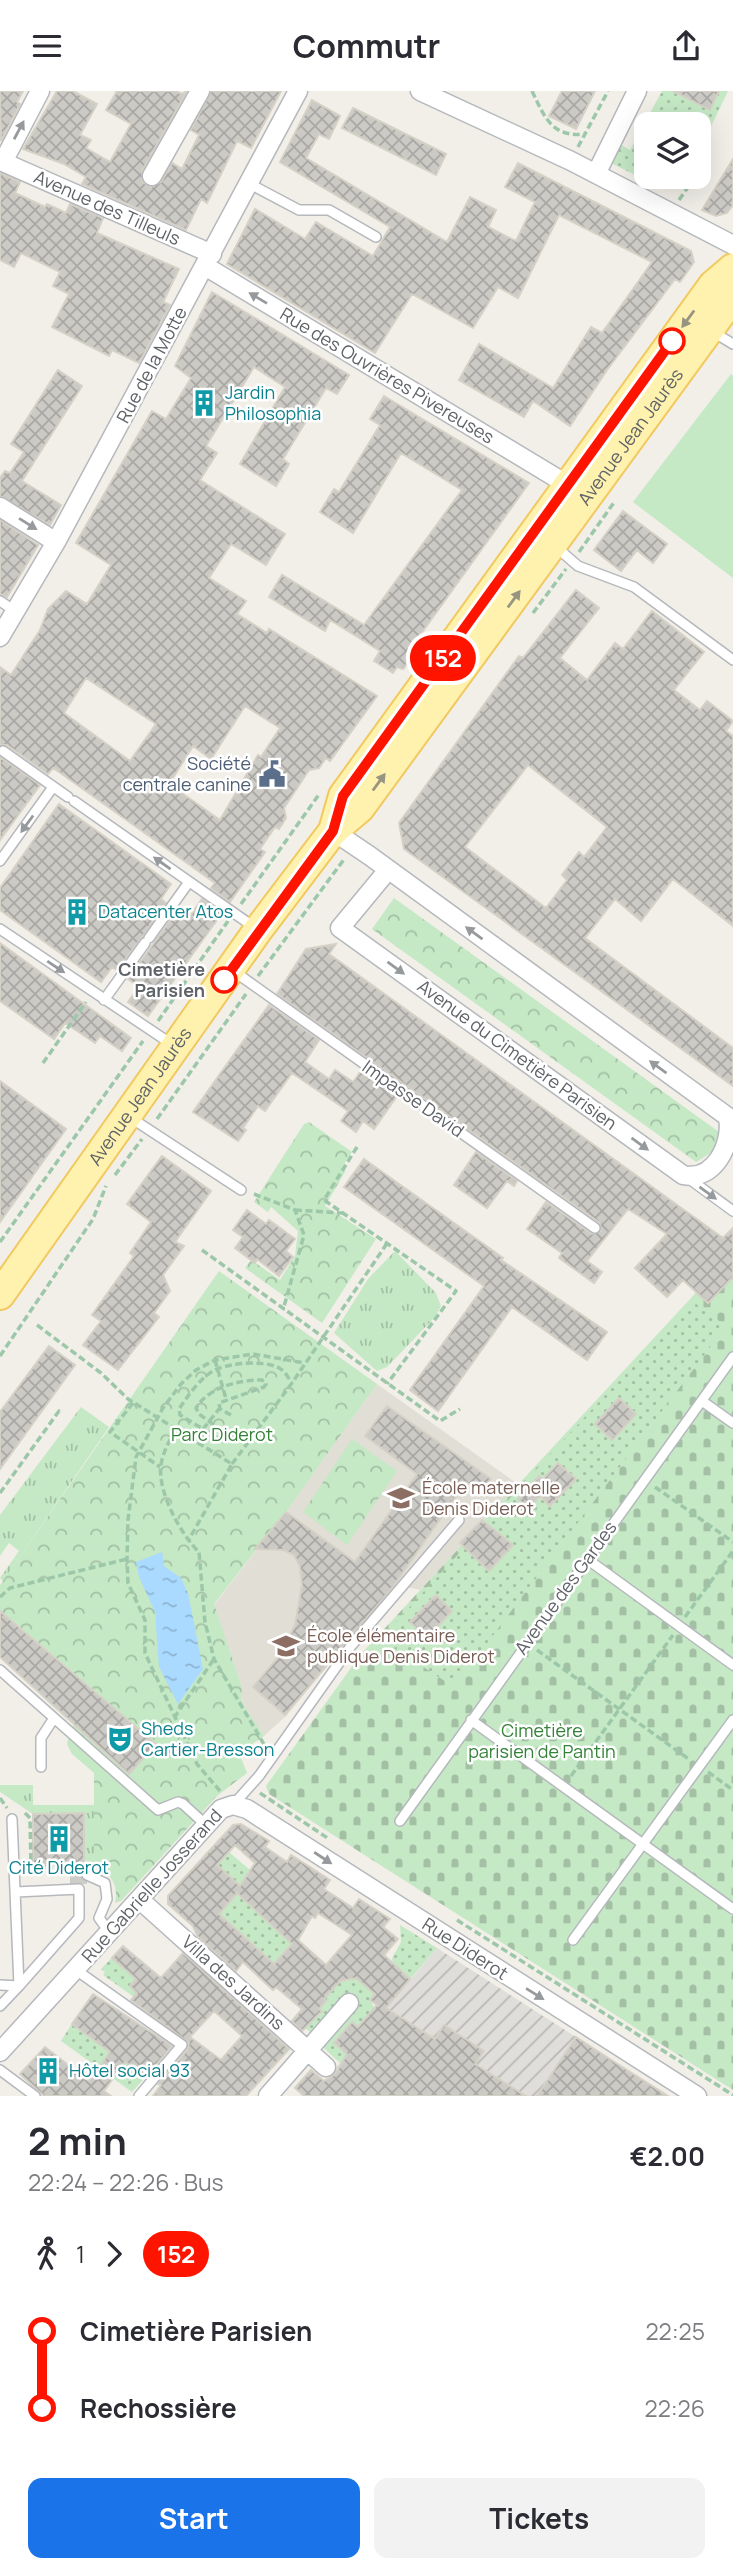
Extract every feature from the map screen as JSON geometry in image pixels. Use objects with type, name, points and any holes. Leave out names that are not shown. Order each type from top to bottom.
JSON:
[{"type":"main road","name":"Avenue Jean Jaurès","points":[[544,538],[568,485],[713,285],[733,268]]},
{"type":"main road","name":"Avenue Jean Jaurès","points":[[0,1295],[138,1123],[176,1047],[258,930],[333,831],[343,796],[733,297]]},
{"type":"street","name":"Avenue des Tilleuls","points":[[40,91],[1,162],[209,260]]},
{"type":"street","points":[[152,176],[200,91]]},
{"type":"street","name":"Rue de la Motte","points":[[0,637],[8,606],[56,542],[299,91]]},
{"type":"street","points":[[419,91],[570,161],[733,245]]},
{"type":"street","points":[[596,174],[637,91]]},
{"type":"street","name":"Rue des Ouvrières Pivereuses","points":[[209,260],[568,485]]},
{"type":"street","points":[[0,507],[56,542]]},
{"type":"street","points":[[333,831],[730,1119],[730,1135],[723,1155],[700,1176],[683,1175]]},
{"type":"street","name":"Avenue du Cimetière Parisien","points":[[388,870],[340,927],[683,1175]]},
{"type":"street","name":"Rue Gabrielle Josserand","points":[[2,2046],[110,1933],[224,1803]]},
{"type":"street","name":"Rue Diderot","points":[[224,1803],[247,1809],[697,2096]]},
{"type":"street","name":"Villa des Jardins","points":[[139,1899],[326,2067]]},
{"type":"street","points":[[268,2096],[349,2003]]},
{"type":"lane","points":[[248,183],[299,210],[329,210],[376,237]]},
{"type":"lane","points":[[709,330],[733,344]]},
{"type":"lane","points":[[544,538],[578,566],[634,587],[733,660]]},
{"type":"lane","points":[[3,751],[258,930]]},
{"type":"lane","points":[[0,861],[53,786]]},
{"type":"lane","points":[[104,1000],[189,883]]},
{"type":"lane","points":[[0,929],[176,1047]]},
{"type":"lane","name":"Impasse David","points":[[231,969],[595,1228]]},
{"type":"lane","points":[[138,1123],[241,1190]]},
{"type":"lane","points":[[683,1175],[733,1211]]},
{"type":"lane","name":"Avenue des Gardes","points":[[400,1821],[733,1357]]},
{"type":"lane","points":[[702,1401],[733,1423]]},
{"type":"lane","name":"Rue Gabrielle Josserand","points":[[224,1803],[249,1787],[351,1646],[459,1520]]},
{"type":"lane","points":[[587,1559],[733,1665]]},
{"type":"lane","points":[[0,1670],[158,1810],[178,1802],[206,1825]]},
{"type":"lane","points":[[41,1767],[41,1738],[54,1718]]},
{"type":"lane","points":[[471,1720],[733,1909]]},
{"type":"lane","points":[[573,1940],[733,1720]]},
{"type":"lane","points":[[12,1819],[19,1986]]},
{"type":"lane","points":[[87,1875],[105,1883],[107,1899],[99,1918],[110,1933]]},
{"type":"lane","points":[[0,2005],[79,1918],[79,1889],[16,1892]]},
{"type":"lane","points":[[76,1970],[182,2045],[139,2096]]},
{"type":"lane","points":[[0,1985],[19,1986]]},
{"type":"lane","points":[[0,2070],[35,2096]]},
{"type":"path","points":[[532,91],[543,115],[553,128],[570,136],[586,134]]},
{"type":"path","points":[[570,161],[608,91]]},
{"type":"path","points":[[0,1242],[327,783]]},
{"type":"path","points":[[43,1063],[93,993]]},
{"type":"path","points":[[0,1356],[93,1219],[105,1188],[138,1123]]},
{"type":"path","points":[[357,1147],[324,1200],[456,1291],[387,1384]]},
{"type":"path","points":[[241,1190],[295,1210],[344,1213]]},
{"type":"path","points":[[283,1310],[304,1235],[295,1210]]},
{"type":"path","points":[[188,1541],[232,1464],[292,1383],[388,1242]]},
{"type":"path","points":[[202,1250],[440,1421],[460,1409]]},
{"type":"path","points":[[37,1325],[101,1373],[133,1403],[232,1464]]},
{"type":"path","points":[[224,1803],[222,1794],[197,1764],[145,1653],[145,1620],[128,1583],[128,1520],[139,1451],[181,1384],[196,1370],[215,1360],[253,1354],[305,1363]]},
{"type":"path","points":[[215,1360],[226,1399]]},
{"type":"path","points":[[203,1429],[209,1423],[220,1409],[219,1403],[266,1384],[254,1380],[223,1388],[203,1397],[196,1408],[209,1423],[229,1437],[228,1441],[224,1442],[180,1415],[178,1409],[206,1376],[218,1369],[242,1364],[270,1365],[281,1369],[292,1383]]},
{"type":"path","points":[[133,1403],[110,1432],[160,1467]]},
{"type":"path","points":[[220,1409],[231,1415]]},
{"type":"path","points":[[0,1493],[59,1412],[61,1413]]},
{"type":"path","points":[[176,1430],[167,1445],[160,1467],[175,1519],[188,1541],[199,1552],[205,1622],[215,1659],[269,1751]]},
{"type":"path","points":[[645,1479],[733,1542]]},
{"type":"path","points":[[563,1786],[733,1551]]},
{"type":"path","points":[[0,1597],[10,1588],[127,1559]]},
{"type":"path","points":[[527,1643],[733,1790]]},
{"type":"path","points":[[174,1719],[215,1659]]},
{"type":"path","points":[[249,1787],[338,1845]]},
{"type":"path","points":[[24,1812],[30,1818],[31,1866],[53,1868]]},
{"type":"path","points":[[456,1919],[733,2095]]},
{"type":"shaded area","points":[[377,1384],[519,1485],[420,1590],[402,1586],[391,1588],[286,1716],[264,1736],[241,1701],[242,1687],[214,1605],[286,1512]]},
{"type":"shaded area","points":[[437,1948],[668,2096],[312,2096]]},
{"type":"green space","points":[[662,91],[673,91],[709,110],[719,91],[728,91],[711,126],[711,112],[651,112]]},
{"type":"green space","points":[[634,143],[634,174],[611,163],[620,144],[630,150]]},
{"type":"green space","points":[[731,374],[733,376],[733,578],[633,502]]},
{"type":"green space","points":[[394,898],[719,1132],[714,1151],[696,1162],[372,929]]},
{"type":"green space","points":[[309,1122],[352,1152],[345,1162],[345,1172],[325,1206],[376,1239],[322,1323],[245,1268],[251,1260],[280,1280],[295,1256],[298,1231],[271,1207],[268,1212],[254,1202],[304,1124]]},
{"type":"green space","name":"Cimetière parisien de Pantin","points":[[733,1238],[733,2090],[269,1794],[266,1786],[361,1654],[716,1271]]},
{"type":"green space","points":[[395,1251],[436,1293],[441,1306],[435,1317],[387,1367],[377,1371],[334,1333],[368,1279]]},
{"type":"green space","name":"Parc Diderot","points":[[219,1271],[377,1384],[286,1512],[214,1604],[242,1687],[241,1701],[264,1736],[239,1753],[247,1773],[217,1796],[121,1901],[115,1903],[115,1885],[105,1872],[94,1865],[94,1773],[72,1754],[67,1744],[70,1729],[100,1695],[0,1610],[0,1585]]},
{"type":"green space","points":[[692,1301],[726,1326],[454,1687],[380,1639]]},
{"type":"green space","points":[[81,1407],[109,1427],[3,1581],[0,1578],[19,1551],[9,1543],[0,1556],[0,1515]]},
{"type":"green space","points":[[352,1439],[397,1471],[347,1545],[303,1512]]},
{"type":"green space","points":[[0,1785],[33,1785],[33,1805],[94,1805],[94,1865],[84,1865],[84,1813],[33,1814],[0,1792]]},
{"type":"green space","points":[[229,1852],[250,1870],[240,1886],[217,1865]]},
{"type":"green space","points":[[243,1888],[261,1905],[256,1911],[270,1924],[280,1932],[298,1939],[274,1965],[219,1914]]},
{"type":"green space","points":[[400,1925],[437,1948],[410,1979],[393,1964],[392,1958],[401,1942]]},
{"type":"green space","points":[[118,1951],[133,1965],[127,1971],[136,1979],[130,1986],[137,1993],[134,1997],[103,1975],[105,1972],[101,1969]]},
{"type":"green space","points":[[361,1963],[386,1985],[370,1999],[374,2008],[366,2018],[372,2023],[365,2033],[352,2022],[334,2043],[347,2054],[340,2063],[324,2048],[322,2041],[305,2028],[322,2012],[319,2009],[326,2001],[316,1992],[339,1982]]},
{"type":"green space","points":[[73,2022],[148,2074],[132,2092],[61,2041]]},
{"type":"water","points":[[162,1552],[164,1566],[181,1578],[188,1593],[203,1669],[178,1704],[159,1667],[155,1612],[139,1577],[136,1562]]},
{"type":"building","points":[[0,91],[23,91],[17,102],[20,104],[1,141]]},
{"type":"building","points":[[57,91],[73,91],[97,104],[80,135],[91,140],[86,148],[110,162],[131,124],[106,110],[117,91],[176,91],[182,94],[187,91],[142,171],[143,182],[151,187],[161,182],[172,163],[182,169],[199,135],[191,130],[211,91],[281,91],[251,148],[237,141],[207,203],[201,199],[186,230],[82,184],[86,177],[64,164],[23,149]]},
{"type":"building","points":[[562,91],[595,91],[576,129],[549,116]]},
{"type":"building","points":[[673,91],[719,91],[710,110]]},
{"type":"building","points":[[312,100],[340,116],[329,139],[319,134],[306,158],[447,242],[470,197],[496,210],[488,227],[516,241],[535,202],[505,187],[518,163],[691,251],[694,262],[680,282],[675,279],[607,370],[570,426],[533,401],[524,417],[459,380],[479,344],[553,388],[591,327],[602,333],[652,262],[559,215],[518,298],[498,287],[473,328],[412,294],[375,353],[227,264],[255,209],[305,239],[316,222],[373,256],[390,227],[280,162]]},
{"type":"building","points":[[353,108],[446,154],[436,175],[342,128]]},
{"type":"building","points":[[733,159],[733,205],[727,213],[716,216],[702,210]]},
{"type":"building","points":[[0,173],[20,182],[15,193],[66,213],[70,204],[103,218],[97,233],[179,269],[163,302],[170,305],[139,363],[112,350],[109,356],[52,327],[69,294],[53,286],[60,272],[21,253],[14,267],[0,260]]},
{"type":"building","points":[[212,292],[349,375],[337,394],[326,388],[283,459],[289,464],[276,486],[240,464],[285,387],[254,367],[206,446],[217,453],[200,480],[285,534],[266,565],[231,544],[209,578],[246,601],[237,614],[267,633],[269,629],[377,696],[330,761],[326,758],[319,768],[309,770],[284,808],[286,818],[279,829],[275,827],[260,849],[265,852],[230,902],[211,888],[215,883],[59,772],[53,768],[48,774],[7,745],[0,745],[0,667],[11,675],[40,630],[48,609],[66,591],[87,604],[111,565],[76,543],[152,411],[166,419],[191,378],[175,366]],"holes":[[[86,678],[156,724],[130,761],[64,713]],[[245,706],[280,728],[261,757],[258,755],[220,820],[169,784],[193,746],[211,759]]]},
{"type":"building","points":[[58,370],[82,386],[22,481],[61,505],[50,525],[0,496],[0,478],[5,471],[10,473],[24,452],[11,444]]},
{"type":"building","points":[[384,396],[529,483],[408,652],[413,655],[403,669],[397,667],[393,673],[374,661],[380,651],[330,620],[325,631],[269,597],[282,575],[364,625],[462,490],[401,453],[353,533],[320,512],[334,489],[339,492],[380,425],[370,419]]},
{"type":"building","points":[[623,511],[667,544],[653,563],[637,550],[621,571],[594,550]]},
{"type":"building","points":[[0,520],[38,545],[7,597],[0,594]]},
{"type":"building","points":[[576,590],[599,608],[560,658],[587,680],[615,643],[623,649],[652,611],[704,652],[674,690],[700,710],[707,701],[733,721],[726,731],[733,736],[733,926],[673,879],[641,921],[615,899],[585,938],[733,1048],[733,1086],[404,849],[399,823],[519,656],[523,658]],"holes":[[[528,765],[607,827],[584,857],[579,852],[562,875],[567,880],[546,908],[465,847]]]},
{"type":"building","points":[[0,757],[40,785],[0,840]]},
{"type":"building","name":"Datacenter Atos","points":[[59,804],[171,884],[161,899],[166,903],[142,937],[117,970],[112,967],[101,982],[0,910],[0,888]]},
{"type":"building","points":[[202,899],[222,913],[148,1016],[128,1002],[139,987],[128,979],[177,911],[188,919]]},
{"type":"building","points":[[0,943],[131,1038],[122,1051],[100,1036],[95,1043],[65,1023],[54,1039],[0,1001]]},
{"type":"building","points":[[336,944],[329,954],[723,1238],[733,1228],[733,1277],[708,1303],[683,1280],[667,1297],[635,1268],[667,1234],[628,1209],[587,1261],[602,1272],[594,1283],[559,1258],[562,1253],[527,1229],[546,1202],[592,1234],[601,1231],[600,1223],[277,994],[306,949]]},
{"type":"building","points":[[269,1005],[319,1040],[305,1062],[329,1079],[335,1070],[353,1082],[361,1071],[397,1096],[374,1129],[363,1121],[356,1132],[341,1121],[348,1111],[292,1073],[265,1111],[258,1106],[243,1128],[246,1130],[238,1141],[193,1112]]},
{"type":"building","points":[[0,1081],[66,1129],[0,1222]]},
{"type":"building","points":[[476,1152],[517,1181],[514,1186],[507,1181],[487,1208],[454,1185]]},
{"type":"building","points":[[162,1156],[211,1191],[175,1242],[184,1246],[163,1275],[170,1291],[154,1313],[159,1317],[118,1370],[83,1345],[101,1321],[92,1315],[134,1256],[130,1253],[151,1222],[127,1204]]},
{"type":"building","points":[[364,1159],[503,1258],[501,1260],[607,1332],[587,1360],[512,1307],[438,1411],[410,1390],[484,1286],[344,1187]]},
{"type":"building","points":[[247,1210],[266,1224],[269,1220],[295,1239],[286,1251],[293,1257],[279,1276],[257,1259],[255,1263],[235,1248],[243,1237],[233,1230]]},
{"type":"building","points":[[49,1346],[75,1365],[0,1469],[0,1412]]},
{"type":"building","points":[[619,1398],[636,1414],[612,1440],[595,1424]]},
{"type":"building","points":[[387,1406],[491,1479],[481,1492],[466,1482],[392,1588],[285,1715],[253,1687],[281,1654],[295,1625],[302,1585],[300,1567],[294,1555],[283,1550],[255,1549],[286,1512],[355,1562],[417,1474],[365,1436]]},
{"type":"building","points":[[558,1463],[576,1479],[550,1506],[540,1496],[528,1509],[518,1499],[539,1476],[543,1479]]},
{"type":"building","points":[[482,1520],[513,1545],[489,1571],[460,1543]]},
{"type":"building","points":[[436,1595],[452,1611],[427,1638],[410,1622]]},
{"type":"building","points":[[0,1611],[156,1744],[129,1774],[0,1657]]},
{"type":"building","name":"Cité Diderot","points":[[84,1813],[84,1865],[33,1865],[33,1814]]},
{"type":"building","points":[[241,1824],[269,1841],[265,1847],[287,1862],[291,1855],[330,1880],[324,1889],[353,1908],[359,1899],[390,1919],[383,1927],[398,1939],[384,1955],[410,1979],[386,2008],[435,2039],[444,2025],[484,2051],[475,2064],[526,2096],[304,2096],[295,2088],[311,2070],[324,2081],[335,2074],[347,2054],[334,2043],[352,2022],[358,2027],[377,2005],[370,2000],[375,1994],[356,1978],[340,1981],[324,1999],[326,2001],[319,2009],[322,2011],[302,2031],[292,2021],[302,2009],[276,1987],[273,1990],[243,1962],[236,1971],[198,1937],[193,1926],[168,1904],[168,1896],[233,1825]],"holes":[[[235,1845],[255,1863],[240,1886],[217,1865]],[[237,1893],[292,1944],[274,1964],[219,1914]],[[318,1913],[352,1935],[326,1965],[298,1940],[312,1916],[315,1918]]]},
{"type":"building","points":[[123,1946],[161,1978],[183,1953],[289,2049],[246,2096],[153,2096],[161,2085],[158,2084],[187,2050],[189,2043],[131,2000],[137,1993],[130,1986],[136,1979],[112,1958]],"holes":[[[214,2011],[242,2036],[221,2060],[190,2037]]]},
{"type":"building","points":[[93,1994],[172,2046],[147,2076],[125,2062],[104,2091],[111,2096],[44,2096],[20,2074],[45,2047],[89,2081],[110,2052],[72,2024]]},
{"type":"building","points":[[576,2037],[616,2063],[668,2096],[537,2096]]},
{"type":"tunnel","points":[[70,1875],[87,1875]]},
{"type":"bus line","name":"152","points":[[224,980],[333,831],[343,796],[672,341]]},
{"type":"place","name":"Jardin Philosophia","points":[[204,403]]},
{"type":"place","name":"Société centrale canine","points":[[272,774]]},
{"type":"place","name":"Datacenter Atos","points":[[77,912]]},
{"type":"place","name":"Cimetière Parisien","points":[[224,980]]},
{"type":"place","name":"École maternelle Denis Diderot","points":[[401,1498]]},
{"type":"place","name":"École élémentaire publique Denis Diderot","points":[[286,1646]]},
{"type":"place","name":"Sheds Cartier-Bresson","points":[[120,1739]]},
{"type":"place","name":"Cité Diderot","points":[[59,1839]]},
{"type":"place","name":"Hôtel social 93","points":[[48,2071]]}]
